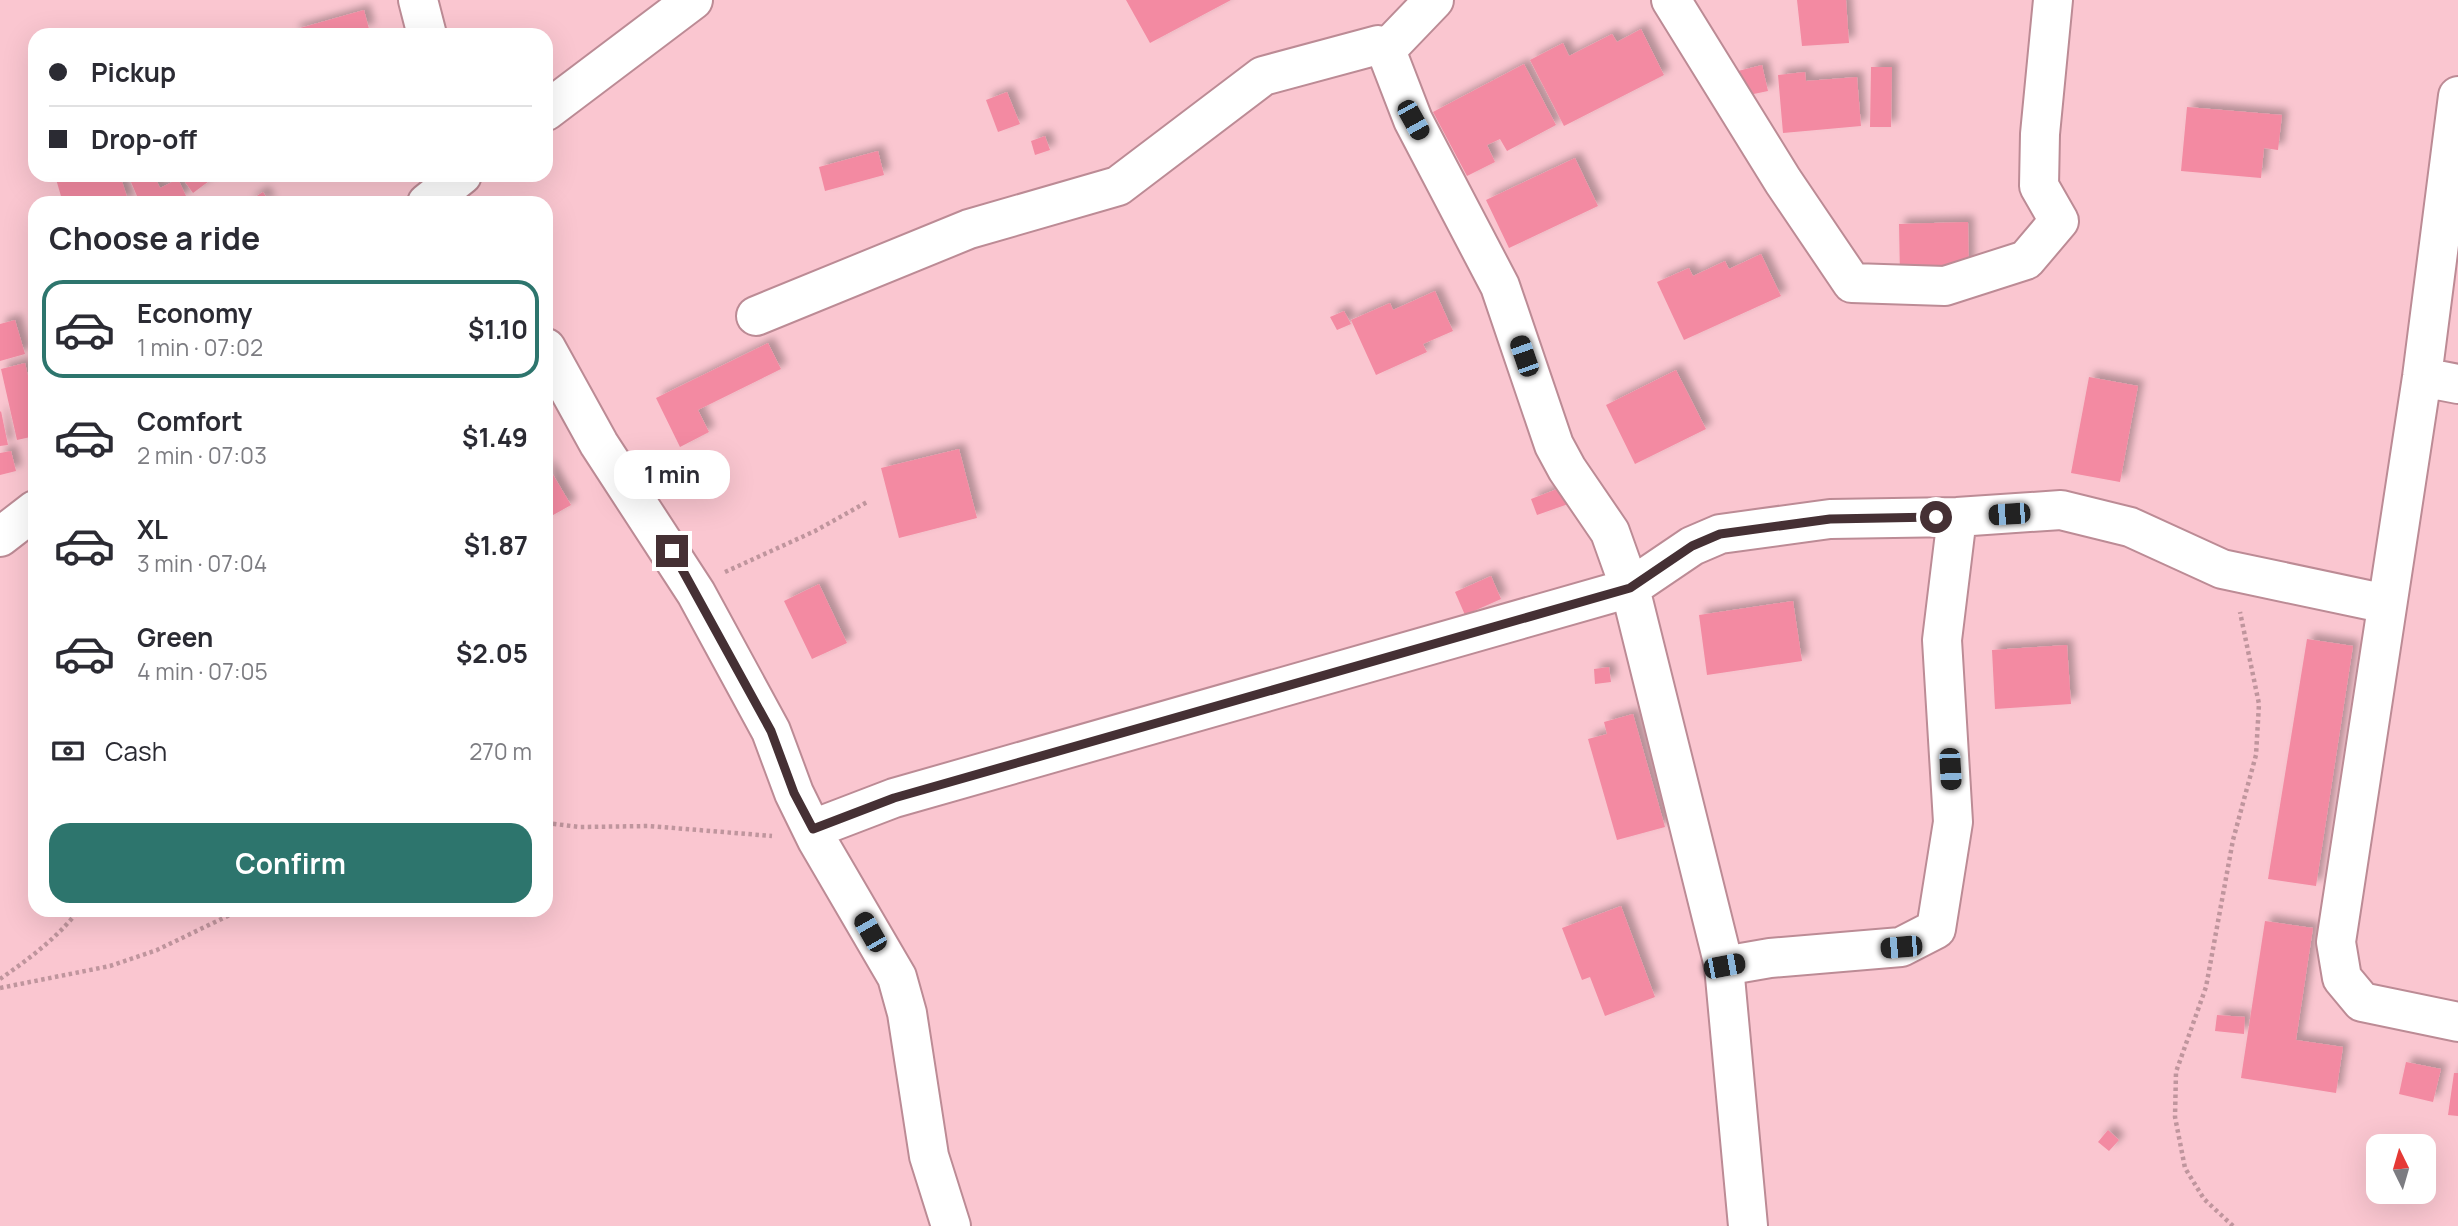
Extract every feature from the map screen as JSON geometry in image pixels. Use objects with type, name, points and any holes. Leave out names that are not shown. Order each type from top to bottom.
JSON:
[{"type":"street","points":[[418,0],[425,28]]},
{"type":"street","points":[[553,106],[693,0]]},
{"type":"street","points":[[1386,50],[1434,0]]},
{"type":"street","points":[[1671,0],[1783,181],[1852,283],[1945,286],[2026,260],[2059,221],[2039,186],[2040,134],[2053,0]]},
{"type":"street","points":[[756,316],[969,229],[1118,187],[1263,76],[1378,45],[1386,50],[1413,120],[1500,286],[1555,445],[1567,469],[1610,532],[1630,588],[1724,966],[1748,1226]]},
{"type":"street","points":[[2458,96],[2440,381],[2387,604],[2336,942],[2342,978],[2362,1002],[2458,1022]]},
{"type":"street","points":[[436,196],[453,182]]},
{"type":"street","points":[[553,361],[599,444],[696,593],[771,731],[794,793],[897,978],[907,1013],[929,1156],[951,1226]]},
{"type":"street","points":[[813,829],[894,798],[1630,588],[1692,546],[1720,534],[1830,519],[1957,517],[2061,510],[2130,527],[2222,569],[2387,604]]},
{"type":"street","points":[[0,537],[28,515]]},
{"type":"street","points":[[1724,966],[1770,958],[1901,947],[1936,929],[1953,822],[1942,640],[1957,517]]},
{"type":"path","points":[[696,593],[726,571],[815,531],[867,502]]},
{"type":"path","points":[[2222,569],[2246,635],[2259,704],[2256,755],[2233,841],[2206,987],[2176,1072],[2175,1117],[2185,1168],[2204,1199],[2233,1226]]},
{"type":"path","points":[[553,824],[579,827],[649,826],[746,836],[776,836],[813,829]]},
{"type":"path","points":[[0,979],[36,953],[73,917]]},
{"type":"path","points":[[0,988],[110,966],[157,950],[225,917]]},
{"type":"building","points":[[1126,0],[1231,0],[1150,43]]},
{"type":"building","points":[[1797,0],[1846,0],[1849,43],[1802,46]]},
{"type":"building","points":[[364,10],[369,28],[300,28]]},
{"type":"building","points":[[1641,29],[1664,75],[1564,126],[1530,60],[1563,43],[1569,56],[1612,34],[1617,42]]},
{"type":"building","points":[[1524,64],[1556,125],[1507,151],[1500,139],[1487,145],[1495,162],[1467,176],[1433,112]]},
{"type":"building","points":[[1762,65],[1768,91],[1744,96],[1738,71]]},
{"type":"building","points":[[1871,67],[1892,67],[1891,127],[1870,127]]},
{"type":"building","points":[[1805,72],[1806,81],[1857,77],[1861,126],[1783,133],[1778,75]]},
{"type":"building","points":[[1007,92],[1020,124],[998,132],[986,100]]},
{"type":"building","points":[[2187,107],[2282,115],[2278,150],[2264,148],[2261,178],[2181,171]]},
{"type":"building","points":[[1045,136],[1050,150],[1035,155],[1031,141]]},
{"type":"building","points":[[878,151],[884,175],[825,191],[819,167]]},
{"type":"building","points":[[1575,158],[1598,206],[1509,248],[1486,200]]},
{"type":"building","points":[[57,182],[122,182],[127,196],[61,196]]},
{"type":"building","points":[[131,182],[157,182],[160,188],[172,182],[179,182],[186,196],[137,196]]},
{"type":"building","points":[[185,182],[208,182],[193,193]]},
{"type":"building","points":[[1968,222],[1969,274],[1900,276],[1899,224]]},
{"type":"building","points":[[1761,254],[1781,296],[1684,340],[1657,282],[1689,268],[1693,276],[1725,261],[1729,269]]},
{"type":"building","points":[[1435,291],[1453,331],[1423,344],[1427,352],[1376,375],[1351,320],[1390,303],[1393,310]]},
{"type":"building","points":[[1344,311],[1351,324],[1337,330],[1330,317]]},
{"type":"building","points":[[15,320],[25,354],[0,361],[0,324]]},
{"type":"building","points":[[768,343],[781,369],[698,410],[709,432],[680,447],[656,398]]},
{"type":"building","points":[[25,363],[28,376],[28,438],[17,440],[1,369]]},
{"type":"building","points":[[1676,370],[1706,429],[1635,464],[1606,405]]},
{"type":"building","points":[[2089,377],[2138,386],[2120,482],[2071,473]]},
{"type":"building","points":[[0,412],[8,445],[0,446]]},
{"type":"building","points":[[959,449],[977,518],[899,538],[881,468]]},
{"type":"building","points":[[11,451],[16,471],[0,475],[0,453]]},
{"type":"building","points":[[553,475],[571,505],[553,515]]},
{"type":"building","points":[[1565,486],[1571,503],[1537,515],[1531,499]]},
{"type":"building","points":[[1491,576],[1501,599],[1465,615],[1455,592]]},
{"type":"building","points":[[819,584],[847,643],[812,659],[784,601]]},
{"type":"building","points":[[1793,601],[1802,661],[1707,675],[1699,615]]},
{"type":"building","points":[[2307,639],[2353,646],[2316,886],[2268,879]]},
{"type":"building","points":[[2067,645],[2071,704],[1995,709],[1992,650]]},
{"type":"building","points":[[1609,667],[1611,682],[1595,684],[1594,669]]},
{"type":"building","points":[[1633,714],[1665,827],[1617,840],[1588,739],[1607,734],[1604,722]]},
{"type":"building","points":[[1621,906],[1655,997],[1605,1016],[1590,977],[1582,980],[1562,928]]},
{"type":"building","points":[[2265,921],[2313,928],[2296,1040],[2343,1047],[2336,1093],[2241,1078]]},
{"type":"building","points":[[2217,1015],[2245,1017],[2244,1034],[2215,1031]]},
{"type":"building","points":[[2406,1062],[2441,1069],[2433,1102],[2399,1094]]},
{"type":"building","points":[[2454,1073],[2458,1073],[2458,1116],[2448,1115]]},
{"type":"building","points":[[2108,1130],[2119,1140],[2109,1151],[2098,1142]]},
{"type":"route","points":[[672,551],[771,731],[794,793],[813,829],[894,798],[1630,588],[1692,546],[1720,534],[1830,519],[1936,517]]}]
